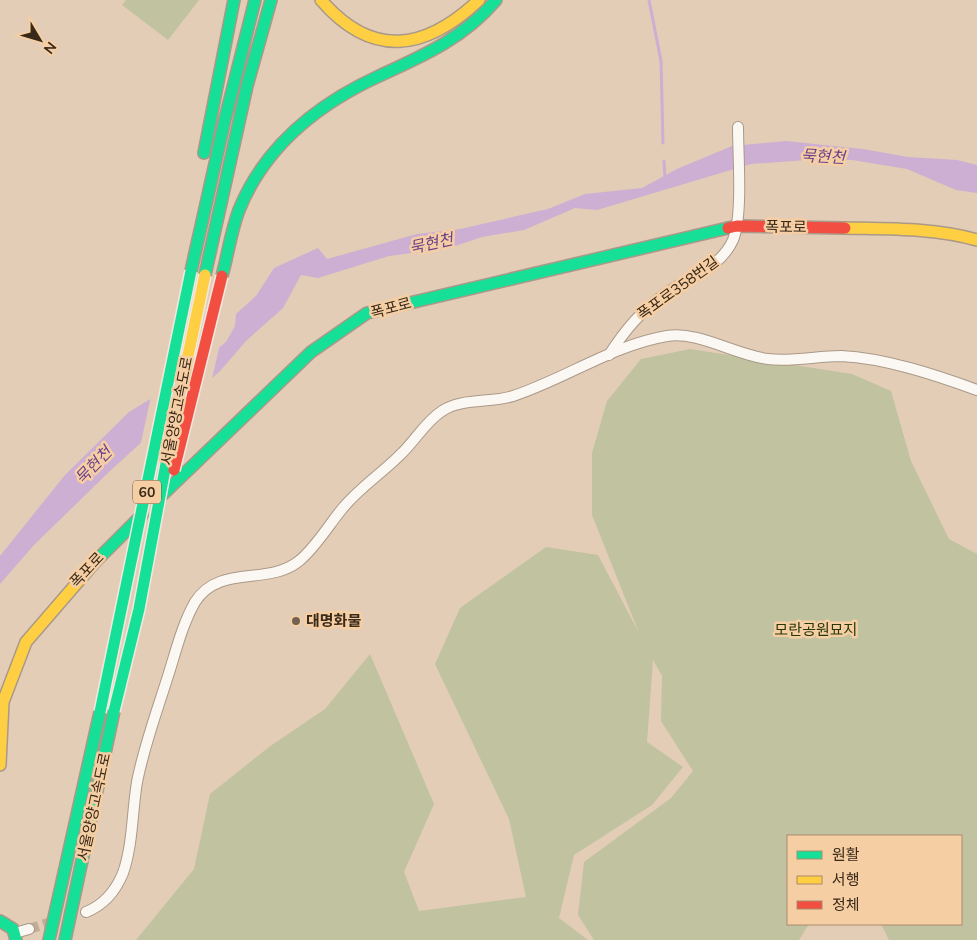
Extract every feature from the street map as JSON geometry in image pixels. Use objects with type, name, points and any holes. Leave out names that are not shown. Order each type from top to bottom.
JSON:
[{"type":"main road","points":[[202,163],[234,0]]},
{"type":"main road","name":"서울양양고속도로","points":[[50,940],[137,543],[187,270],[255,0]]},
{"type":"main road","name":"서울양양고속도로","points":[[182,386],[247,86],[271,0]]},
{"type":"main road","points":[[321,0],[342,24],[355,33],[374,39],[396,42],[413,40],[435,33],[465,15],[479,0]]},
{"type":"main road","points":[[140,609],[240,209],[262,168],[277,146],[293,129],[313,113],[347,92],[447,45],[474,24],[496,0]]},
{"type":"main road","points":[[187,270],[199,182]]},
{"type":"main road","name":"폭포로","points":[[0,765],[3,702],[26,642],[78,578],[219,438],[311,352],[367,313],[737,226],[897,229],[959,235],[977,240]]},
{"type":"main road","name":"서울양양고속도로","points":[[65,940],[114,711],[140,609],[176,413]]},
{"type":"main road","points":[[0,921],[9,924],[15,936]]},
{"type":"street","name":"폭포로358번길","points":[[609,355],[632,321],[665,293],[705,270],[723,256],[733,240],[737,226],[738,209],[738,127]]},
{"type":"street","points":[[86,912],[104,902],[123,872],[130,842],[138,781],[150,734],[186,621],[204,591],[218,582],[228,579],[281,572],[302,559],[360,490],[402,454],[434,417],[448,407],[456,404],[498,400],[515,396],[609,355],[645,342],[679,336],[695,338],[748,355],[770,359],[838,356],[883,362],[977,390]]},
{"type":"street","points":[[15,936],[30,929]]},
{"type":"green space","points":[[126,0],[199,0],[168,40],[122,5]]},
{"type":"green space","name":"모란공원묘지","points":[[690,349],[852,374],[891,391],[911,461],[949,539],[977,554],[977,940],[889,940],[882,925],[962,925],[962,835],[787,835],[787,925],[808,925],[799,940],[594,940],[578,915],[584,862],[671,798],[693,771],[661,721],[662,676],[653,660],[647,742],[683,767],[652,805],[574,855],[559,918],[588,940],[136,940],[194,869],[210,794],[269,747],[325,709],[370,654],[434,804],[404,872],[419,911],[526,897],[509,819],[435,664],[460,608],[546,547],[598,555],[639,633],[592,515],[592,453],[607,401],[641,359]]},
{"type":"water","name":"묵현천","points":[[786,141],[863,149],[908,157],[957,160],[977,165],[977,193],[956,190],[907,169],[852,160],[807,160],[751,164],[597,210],[575,208],[524,230],[482,237],[449,248],[389,256],[318,278],[301,275],[283,308],[246,341],[221,370],[111,470],[34,545],[0,584],[0,556],[65,475],[129,412],[170,387],[226,342],[235,326],[236,314],[256,296],[274,268],[318,248],[327,259],[417,234],[460,229],[548,209],[585,194],[642,188],[677,169],[732,146]]},
{"type":"pier","points":[[220,344],[211,383],[140,447],[151,396]]},
{"type":"waterway","points":[[649,0],[661,61],[663,143]]},
{"type":"waterway","points":[[664,161],[665,178]]},
{"type":"tunnel","points":[[29,929],[54,921]]},
{"type":"traffic: fast","points":[[204,153],[234,0]]},
{"type":"traffic: fast","points":[[191,271],[225,119],[255,0]]},
{"type":"traffic: fast","points":[[205,275],[247,86],[271,0]]},
{"type":"traffic: fast","points":[[222,276],[239,210],[263,166],[279,147],[315,114],[335,100],[357,87],[442,45],[470,25],[496,0]]},
{"type":"traffic: fast","points":[[159,498],[311,352],[367,313],[728,228]]},
{"type":"traffic: fast","points":[[100,712],[191,271]]},
{"type":"traffic: fast","points":[[114,711],[139,609],[168,453]]},
{"type":"traffic: fast","points":[[96,561],[142,515]]},
{"type":"traffic: fast","points":[[65,940],[114,711]]},
{"type":"traffic: fast","points":[[49,940],[100,712]]},
{"type":"traffic: fast","points":[[0,921],[13,929],[16,940]]},
{"type":"traffic: slow","points":[[321,0],[340,19],[360,32],[379,39],[399,41],[419,38],[439,30],[459,17],[479,0]]},
{"type":"traffic: slow","points":[[845,228],[928,231],[977,240]]},
{"type":"traffic: slow","points":[[185,370],[205,275]]},
{"type":"traffic: slow","points":[[0,765],[3,702],[26,642],[96,561]]},
{"type":"traffic: jam","points":[[728,228],[737,226],[845,228]]},
{"type":"traffic: jam","points":[[174,470],[222,276]]},
{"type":"place","name":"대명화물","points":[[296,621]]}]
